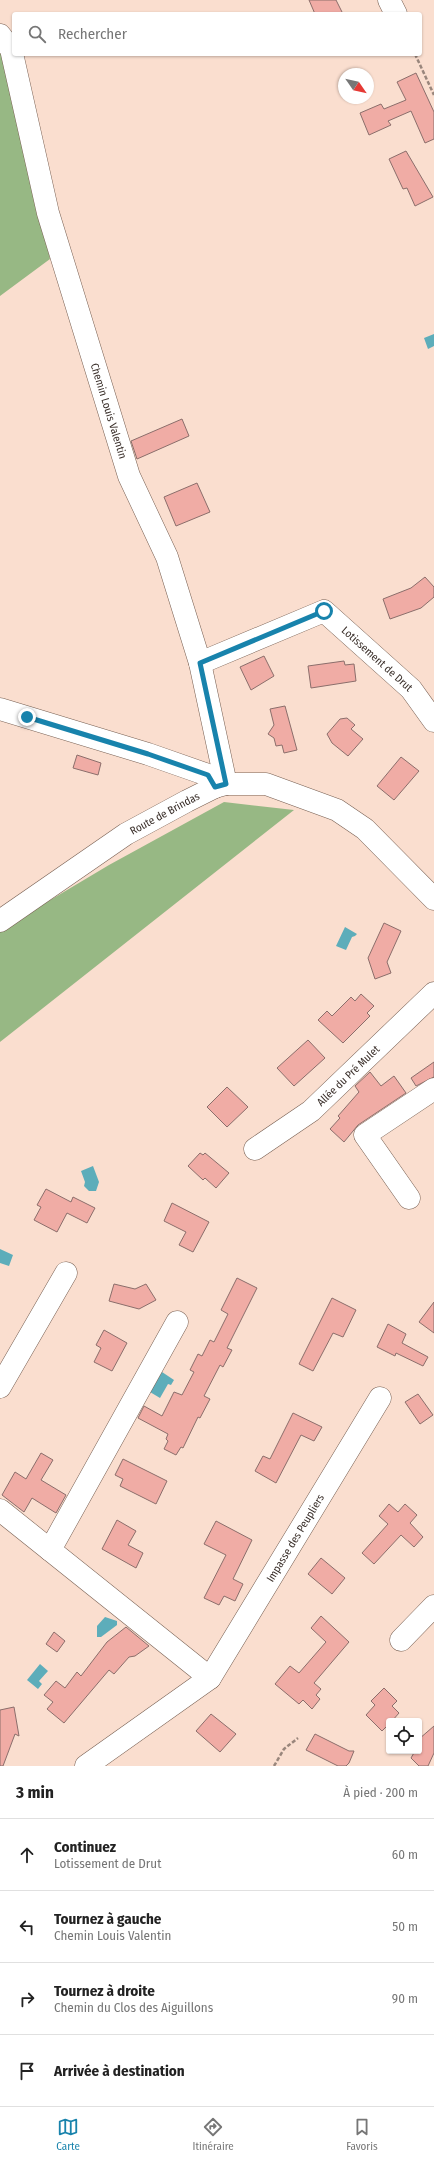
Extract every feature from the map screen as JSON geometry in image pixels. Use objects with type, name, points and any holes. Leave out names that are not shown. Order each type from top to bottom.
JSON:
[{"type":"street","points":[[390,0],[395,12]]},
{"type":"street","name":"Chemin Louis Valentin","points":[[0,35],[11,50],[12,54]]},
{"type":"street","name":"Chemin Louis Valentin","points":[[12,56],[48,213],[129,476],[167,557],[200,663],[221,786]]},
{"type":"street","name":"Lotissement de Drut","points":[[200,663],[324,611],[411,689],[434,721]]},
{"type":"street","points":[[0,709],[148,754],[208,775],[221,786]]},
{"type":"street","name":"Route de Brindas","points":[[0,921],[126,834],[221,786],[266,784],[305,797],[337,810],[365,829],[434,899]]},
{"type":"street","name":"Allée du Pré Mulet","points":[[255,1149],[311,1112],[434,993]]},
{"type":"street","points":[[409,1198],[365,1135],[434,1089]]},
{"type":"street","points":[[0,1387],[66,1273]]},
{"type":"street","points":[[50,1550],[177,1322]]},
{"type":"street","name":"Impasse des Peupliers","points":[[86,1766],[210,1678],[380,1398]]},
{"type":"street","points":[[0,1510],[210,1678]]},
{"type":"street","points":[[401,1640],[434,1606]]},
{"type":"path","points":[[416,56],[434,95]]},
{"type":"path","points":[[274,1766],[284,1749],[298,1738]]},
{"type":"green space","points":[[0,53],[10,64],[50,259],[0,296]]},
{"type":"green space","points":[[224,802],[294,810],[0,1042],[0,930],[109,865]]},
{"type":"water","points":[[434,334],[434,346],[428,349],[424,338]]},
{"type":"water","points":[[345,927],[357,934],[352,937],[346,950],[336,946]]},
{"type":"water","points":[[93,1166],[99,1182],[96,1191],[89,1191],[84,1186],[85,1182],[81,1171]]},
{"type":"water","points":[[0,1249],[13,1255],[9,1266],[0,1263]]},
{"type":"water","points":[[162,1372],[174,1380],[171,1385],[168,1384],[160,1398],[150,1392]]},
{"type":"water","points":[[105,1617],[117,1621],[117,1625],[101,1637],[97,1637],[97,1626]]},
{"type":"water","points":[[40,1664],[48,1671],[39,1681],[42,1684],[38,1689],[27,1680]]},
{"type":"building","points":[[309,0],[336,0],[342,12],[314,12]]},
{"type":"building","points":[[416,73],[434,112],[434,139],[425,143],[411,111],[388,121],[391,125],[369,135],[360,113],[381,104],[384,109],[406,100],[397,82]]},
{"type":"building","points":[[406,151],[433,197],[415,206],[407,188],[403,189],[389,159]]},
{"type":"building","points":[[182,419],[189,436],[137,459],[131,441]]},
{"type":"building","points":[[197,483],[210,512],[176,526],[164,497]]},
{"type":"building","points":[[425,577],[434,587],[434,597],[421,608],[390,619],[383,599],[411,588]]},
{"type":"building","points":[[264,656],[274,676],[251,690],[240,667]]},
{"type":"building","points":[[344,661],[345,665],[354,664],[356,681],[311,688],[308,666]]},
{"type":"building","points":[[285,706],[297,750],[284,753],[282,745],[276,746],[274,738],[268,734],[274,725],[270,709]]},
{"type":"building","points":[[347,718],[355,725],[351,729],[363,739],[348,756],[332,743],[327,734],[340,719]]},
{"type":"building","points":[[77,755],[101,763],[98,775],[73,768]]},
{"type":"building","points":[[401,757],[419,771],[394,800],[377,786]]},
{"type":"building","points":[[384,923],[401,931],[387,962],[391,973],[375,979],[368,958]]},
{"type":"building","points":[[361,994],[374,1006],[367,1013],[370,1016],[343,1043],[318,1020],[327,1011],[332,1016],[351,997],[355,1001]]},
{"type":"building","points":[[308,1040],[325,1058],[294,1086],[277,1068]]},
{"type":"building","points":[[434,1062],[434,1077],[416,1086],[411,1078]]},
{"type":"building","points":[[370,1072],[381,1086],[394,1076],[406,1093],[358,1125],[344,1142],[330,1129],[340,1118],[338,1116],[359,1092],[355,1086]]},
{"type":"building","points":[[227,1087],[248,1107],[227,1127],[207,1107]]},
{"type":"building","points":[[200,1153],[203,1155],[205,1153],[229,1173],[216,1188],[205,1178],[203,1180],[188,1166]]},
{"type":"building","points":[[46,1189],[71,1202],[73,1197],[95,1208],[87,1223],[67,1213],[57,1232],[34,1220],[41,1207],[37,1205]]},
{"type":"building","points":[[172,1203],[209,1222],[193,1252],[179,1245],[186,1232],[164,1221]]},
{"type":"building","points":[[237,1278],[257,1288],[227,1348],[232,1350],[223,1367],[220,1365],[204,1396],[210,1399],[200,1418],[198,1417],[183,1448],[181,1447],[176,1455],[164,1449],[168,1441],[166,1439],[168,1434],[138,1418],[144,1406],[162,1416],[174,1392],[182,1395],[194,1372],[190,1370],[198,1354],[202,1356],[210,1340],[214,1342],[228,1314],[221,1310]]},
{"type":"building","points":[[114,1284],[135,1289],[146,1284],[156,1300],[139,1309],[109,1301]]},
{"type":"building","points":[[332,1298],[356,1310],[343,1337],[333,1333],[313,1371],[299,1364]]},
{"type":"building","points":[[434,1302],[434,1333],[419,1322]]},
{"type":"building","points":[[388,1324],[406,1334],[402,1343],[428,1357],[423,1366],[396,1353],[395,1356],[377,1347]]},
{"type":"building","points":[[104,1330],[127,1343],[112,1371],[94,1362],[101,1348],[96,1345]]},
{"type":"building","points":[[418,1394],[433,1415],[420,1424],[405,1402]]},
{"type":"building","points":[[293,1413],[322,1427],[314,1441],[301,1435],[276,1483],[255,1471],[263,1456],[270,1459]]},
{"type":"building","points":[[41,1453],[53,1460],[41,1480],[66,1495],[56,1513],[32,1498],[24,1512],[2,1495],[15,1472],[26,1479]]},
{"type":"building","points":[[123,1459],[167,1481],[156,1504],[120,1486],[123,1479],[115,1475]]},
{"type":"building","points":[[389,1504],[398,1512],[405,1504],[417,1515],[410,1523],[423,1537],[414,1547],[401,1535],[374,1564],[362,1553],[388,1524],[379,1516]]},
{"type":"building","points":[[117,1520],[136,1531],[128,1545],[143,1553],[136,1568],[102,1549]]},
{"type":"building","points":[[216,1521],[252,1540],[233,1579],[243,1584],[235,1601],[224,1596],[219,1605],[204,1598],[226,1555],[204,1544]]},
{"type":"building","points":[[321,1558],[345,1578],[332,1594],[308,1574]]},
{"type":"building","points":[[321,1616],[349,1642],[314,1683],[321,1689],[316,1695],[320,1699],[312,1709],[303,1700],[299,1704],[275,1684],[290,1666],[299,1673],[326,1642],[311,1628]]},
{"type":"building","points":[[126,1627],[149,1646],[135,1656],[129,1657],[114,1674],[109,1670],[64,1723],[47,1709],[53,1702],[44,1695],[56,1681],[65,1688],[77,1672],[81,1676],[107,1642]]},
{"type":"building","points":[[54,1632],[65,1641],[57,1652],[46,1644]]},
{"type":"building","points":[[384,1688],[397,1701],[392,1706],[399,1713],[395,1718],[386,1718],[386,1727],[382,1731],[366,1715],[375,1705],[371,1701]]},
{"type":"building","points":[[14,1707],[19,1736],[15,1734],[3,1766],[0,1766],[0,1710]]},
{"type":"building","points":[[211,1714],[236,1734],[220,1752],[196,1731]]},
{"type":"building","points":[[434,1726],[434,1753],[428,1766],[419,1766],[411,1758],[413,1754],[422,1754],[422,1736]]},
{"type":"building","points":[[315,1734],[349,1751],[354,1751],[349,1763],[346,1766],[338,1766],[306,1750]]},
{"type":"route","points":[[27,717],[148,754],[208,775],[215,787],[226,784],[200,663],[324,611]]}]
